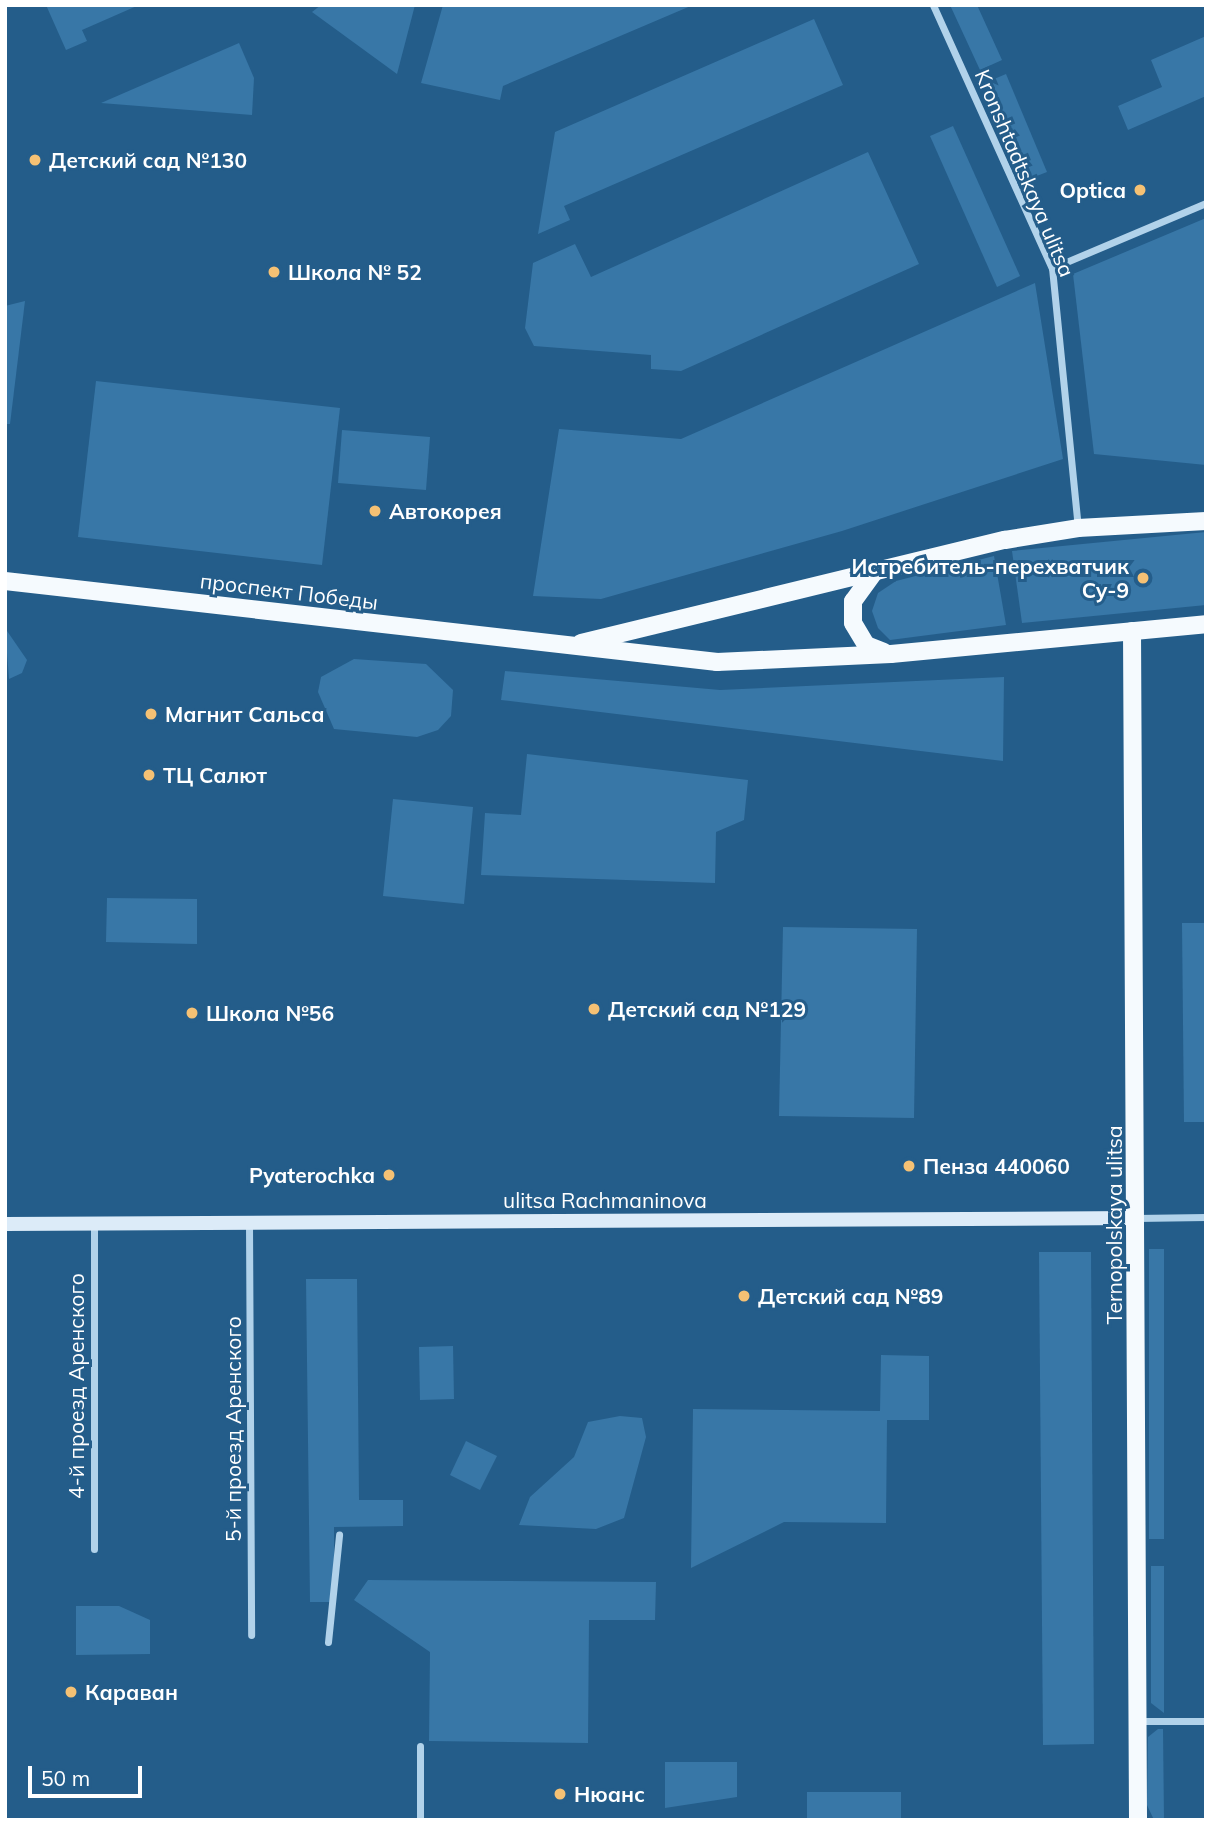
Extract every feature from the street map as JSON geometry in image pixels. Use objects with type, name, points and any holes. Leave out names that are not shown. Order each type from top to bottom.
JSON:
[{"type":"main road","name":"проспект Победы","points":[[567,647],[876,569],[1078,528],[1206,521]]},
{"type":"main road","points":[[876,569],[853,601],[853,623],[866,645],[891,654]]},
{"type":"main road","name":"проспект Победы","points":[[5,581],[717,662],[891,654],[1206,624]]},
{"type":"main road","name":"Ternopolskaya ulitsa","points":[[1132,631],[1139,1820]]},
{"type":"main road","name":"ulitsa Rachmaninova","points":[[5,1224],[1135,1217]]},
{"type":"street","name":"Kronshtadtskaya ulitsa","points":[[933,5],[1052,268],[1061,308],[1078,528]]},
{"type":"street","points":[[1052,268],[1206,203]]},
{"type":"street","name":"ulitsa Rachmaninova","points":[[1135,1217],[1206,1217]]},
{"type":"street","name":"5-й проезд Аренского","points":[[249,1223],[251,1635]]},
{"type":"street","name":"4-й проезд Аренского","points":[[94,1224],[94,1549]]},
{"type":"street","points":[[328,1642],[339,1535]]},
{"type":"street","points":[[1138,1721],[1206,1721]]},
{"type":"street","points":[[420,1746],[420,1820]]},
{"type":"shaded area","points":[[46,5],[139,5],[82,30],[87,41],[66,50]]},
{"type":"shaded area","points":[[321,5],[415,5],[397,74],[312,12]]},
{"type":"shaded area","points":[[443,5],[693,5],[503,86],[500,100],[421,83]]},
{"type":"shaded area","points":[[950,5],[977,5],[1002,60],[980,70]]},
{"type":"shaded area","points":[[814,19],[843,85],[564,206],[570,220],[538,234],[555,132]]},
{"type":"shaded area","points":[[1206,36],[1206,96],[1128,130],[1118,106],[1162,87],[1151,60]]},
{"type":"shaded area","points":[[239,43],[254,78],[252,115],[101,103]]},
{"type":"shaded area","points":[[1006,74],[1047,172],[1029,179],[987,82]]},
{"type":"shaded area","points":[[953,126],[1020,276],[997,287],[930,136]]},
{"type":"shaded area","points":[[868,152],[919,264],[681,371],[651,369],[651,355],[534,346],[525,328],[533,263],[575,244],[591,277]]},
{"type":"shaded area","points":[[1206,218],[1206,465],[1094,454],[1073,274]]},
{"type":"shaded area","points":[[1035,283],[1063,459],[842,531],[601,599],[533,596],[559,429],[681,439]]},
{"type":"shaded area","points":[[25,301],[10,424],[5,424],[5,306]]},
{"type":"shaded area","points":[[96,381],[340,408],[322,565],[78,537]]},
{"type":"shaded area","points":[[342,430],[430,437],[426,490],[338,483]]},
{"type":"shaded area","points":[[1206,532],[1206,605],[1022,623],[1012,551]]},
{"type":"shaded area","points":[[994,556],[1006,625],[890,640],[878,628],[872,611],[878,593],[896,581]]},
{"type":"shaded area","points":[[5,628],[27,660],[22,673],[9,679]]},
{"type":"shaded area","points":[[354,659],[426,664],[453,690],[451,716],[438,730],[417,737],[334,729],[318,692],[321,677]]},
{"type":"shaded area","points":[[505,671],[720,690],[1004,677],[1003,761],[501,700]]},
{"type":"shaded area","points":[[527,754],[748,780],[744,820],[716,832],[715,883],[481,875],[485,813],[521,815]]},
{"type":"shaded area","points":[[393,799],[473,807],[464,904],[383,896]]},
{"type":"shaded area","points":[[107,898],[197,899],[197,944],[106,942]]},
{"type":"shaded area","points":[[1182,923],[1206,923],[1206,1122],[1184,1122]]},
{"type":"shaded area","points":[[783,927],[917,929],[914,1118],[779,1116]]},
{"type":"shaded area","points":[[1149,1249],[1164,1249],[1164,1539],[1149,1539]]},
{"type":"shaded area","points":[[1039,1252],[1091,1252],[1094,1744],[1043,1745]]},
{"type":"shaded area","points":[[306,1279],[357,1279],[359,1500],[403,1500],[403,1526],[334,1527],[334,1602],[310,1602]]},
{"type":"shaded area","points":[[453,1346],[454,1399],[420,1400],[419,1347]]},
{"type":"shaded area","points":[[881,1355],[929,1356],[929,1420],[887,1420],[886,1523],[784,1522],[691,1568],[693,1409],[880,1411]]},
{"type":"shaded area","points":[[620,1416],[642,1418],[646,1437],[624,1518],[596,1529],[519,1525],[530,1497],[574,1457],[588,1422]]},
{"type":"shaded area","points":[[466,1441],[497,1456],[480,1490],[450,1475]]},
{"type":"shaded area","points":[[1151,1566],[1164,1566],[1164,1713],[1151,1703]]},
{"type":"shaded area","points":[[368,1580],[656,1582],[655,1620],[589,1620],[588,1743],[429,1741],[430,1652],[354,1600]]},
{"type":"shaded area","points":[[76,1606],[119,1606],[150,1620],[150,1654],[76,1655]]},
{"type":"shaded area","points":[[1158,1729],[1163,1729],[1164,1820],[1154,1820],[1147,1805],[1148,1737]]},
{"type":"shaded area","points":[[665,1762],[737,1762],[737,1797],[665,1808]]},
{"type":"shaded area","points":[[807,1792],[901,1792],[901,1820],[807,1820]]},
{"type":"place","name":"Детский сад №130","points":[[35,160]]},
{"type":"place","name":"Optica","points":[[1140,190]]},
{"type":"place","name":"Школа № 52","points":[[274,272]]},
{"type":"place","name":"Автокорея","points":[[375,511]]},
{"type":"place","name":"Истребитель-перехватчик Су-9","points":[[1143,578]]},
{"type":"place","name":"Магнит Сальса","points":[[151,714]]},
{"type":"place","name":"ТЦ Салют","points":[[149,775]]},
{"type":"place","name":"Детский сад №129","points":[[594,1009]]},
{"type":"place","name":"Школа №56","points":[[192,1013]]},
{"type":"place","name":"Пенза 440060","points":[[909,1166]]},
{"type":"place","name":"Pyaterochka","points":[[389,1175]]},
{"type":"place","name":"Детский сад №89","points":[[744,1296]]},
{"type":"place","name":"Караван","points":[[71,1692]]},
{"type":"place","name":"Нюанс","points":[[560,1794]]}]
